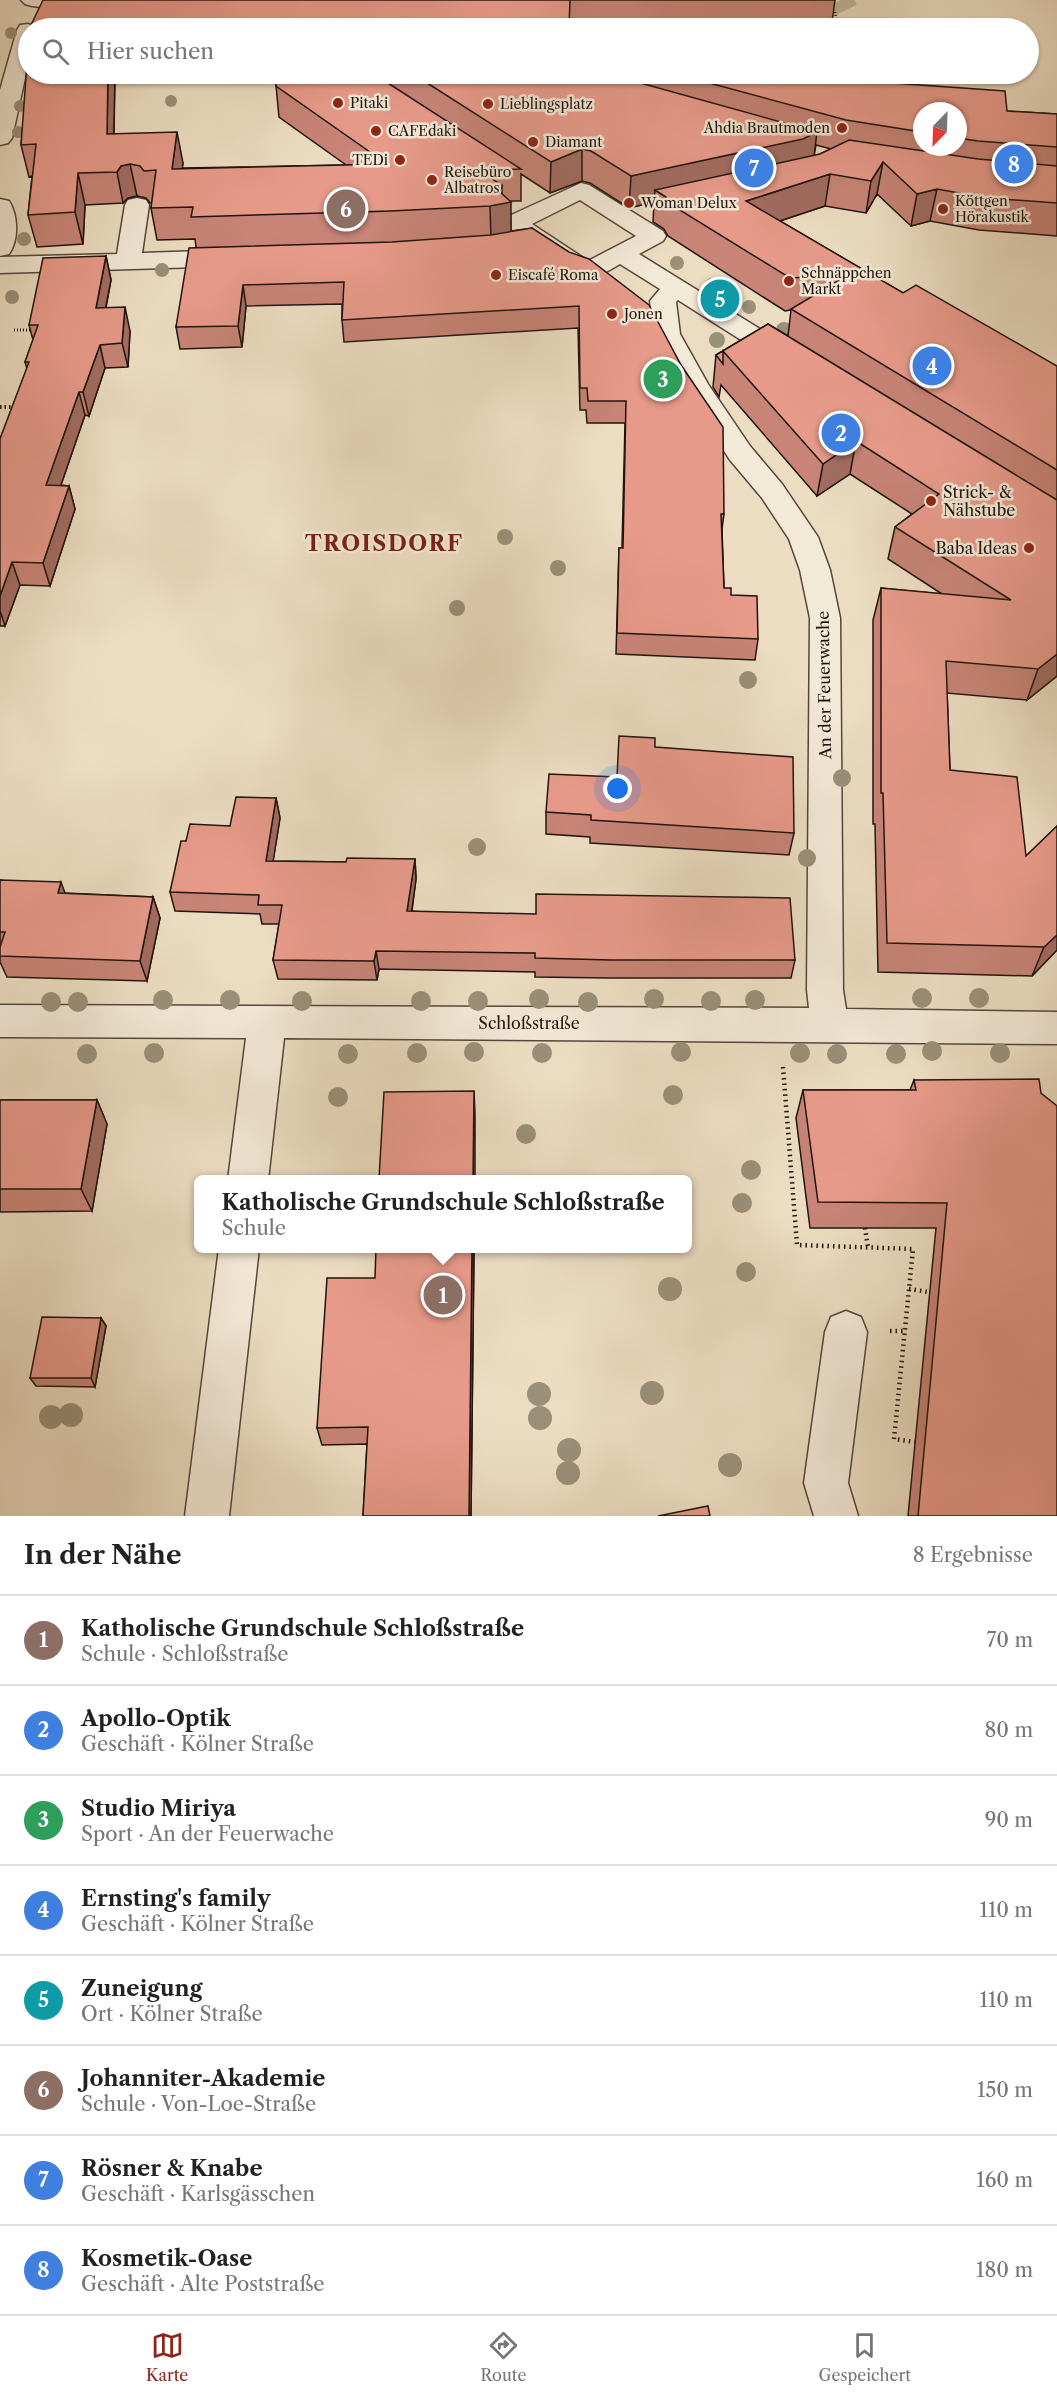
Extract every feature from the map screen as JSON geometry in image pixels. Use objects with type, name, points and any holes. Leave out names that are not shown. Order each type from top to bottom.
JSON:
[{"type":"street","points":[[34,18],[41,0],[111,8]]},
{"type":"street","points":[[0,138],[18,63]]},
{"type":"street","points":[[581,190],[625,218],[654,236],[587,272],[514,223],[539,200],[581,190]]},
{"type":"street","points":[[128,262],[137,205]]},
{"type":"street","points":[[0,206],[4,225],[0,249]]},
{"type":"street","points":[[625,218],[658,210]]},
{"type":"street","points":[[503,245],[537,239]]},
{"type":"street","points":[[621,254],[806,369]]},
{"type":"street","points":[[0,265],[255,258]]},
{"type":"street","name":"An der Feuerwache","points":[[675,288],[663,301],[666,334],[695,386],[740,453],[772,491],[803,537],[815,570],[825,618],[825,990],[829,1024]]},
{"type":"street","name":"Schloßstraße","points":[[0,1021],[829,1024],[1057,1028]]},
{"type":"street","points":[[248,1175],[267,1022]]},
{"type":"street","points":[[207,1516],[238,1253]]},
{"type":"street","points":[[836,1516],[826,1483],[846,1332]]},
{"type":"path","points":[[606,18],[607,9]]},
{"type":"path","points":[[835,12],[836,18]]},
{"type":"path","points":[[14,330],[39,329]]},
{"type":"path","points":[[0,407],[27,408]]},
{"type":"path","points":[[778,1024],[797,1245],[913,1249],[894,1439],[915,1442]]},
{"type":"path","points":[[865,1228],[868,1247]]},
{"type":"path","points":[[909,1289],[929,1293]]},
{"type":"building","points":[[43,0],[570,0],[569,18],[35,18]]},
{"type":"building","points":[[25,84],[108,84],[107,134],[177,132],[172,169],[387,164],[276,84],[389,84],[521,169],[480,170],[502,186],[499,191],[511,202],[490,206],[191,217],[193,207],[151,208],[156,170],[144,171],[140,166],[130,164],[121,166],[117,172],[78,173],[75,212],[28,215],[36,144],[21,145]]},
{"type":"building","points":[[429,84],[644,84],[817,132],[803,139],[631,176],[591,151],[582,149],[551,162]]},
{"type":"building","points":[[713,84],[906,84],[1005,91],[1007,111],[1057,114],[1057,147],[967,139],[967,102],[913,102],[913,131],[846,120]]},
{"type":"building","points":[[849,140],[913,149],[913,156],[958,156],[1057,166],[1057,203],[987,198],[937,189],[917,194],[883,162],[871,181],[830,174],[746,201],[903,293],[916,285],[1057,366],[1057,470],[791,309],[848,275],[790,278],[670,204],[666,197],[655,190],[820,154]]},
{"type":"building","points":[[532,228],[569,252],[589,259],[649,305],[681,365],[723,427],[724,514],[721,514],[724,588],[731,588],[731,595],[757,596],[758,639],[617,633],[619,548],[623,548],[626,401],[588,401],[587,388],[580,388],[579,306],[342,320],[344,282],[243,285],[238,326],[176,327],[189,248],[392,242],[491,235]]},
{"type":"building","points":[[106,256],[96,308],[125,307],[122,343],[100,345],[83,392],[79,392],[46,485],[69,486],[43,563],[12,562],[0,596],[0,439],[29,362],[25,362],[38,325],[29,325],[43,258]]},
{"type":"building","points":[[768,324],[1057,500],[1057,654],[1038,669],[946,661],[950,770],[1017,777],[1026,856],[1057,826],[1057,935],[1044,947],[887,943],[883,793],[881,793],[881,588],[1011,600],[895,527],[939,494],[856,441],[823,464],[723,351],[723,364],[716,355]]},
{"type":"building","points":[[619,736],[655,738],[655,747],[793,757],[794,833],[591,820],[591,815],[546,812],[549,774],[617,777]]},
{"type":"building","points":[[236,797],[276,798],[266,861],[346,862],[347,858],[415,859],[407,911],[536,914],[536,894],[790,898],[795,960],[611,960],[535,958],[535,953],[376,951],[374,961],[273,960],[282,905],[258,905],[259,895],[170,892],[181,841],[186,841],[190,824],[230,826]]},
{"type":"building","points":[[0,880],[61,882],[58,893],[153,897],[140,961],[0,956],[0,947],[5,932],[0,932]]},
{"type":"building","points":[[1039,1079],[1041,1093],[1057,1106],[1057,1516],[918,1516],[947,1203],[818,1202],[803,1090],[916,1090],[914,1080]]},
{"type":"building","points":[[474,1091],[473,1175],[379,1175],[384,1092]]},
{"type":"building","points":[[0,1100],[97,1100],[81,1189],[0,1189]]},
{"type":"building","points":[[376,1253],[472,1253],[469,1516],[363,1516],[368,1427],[317,1428],[327,1278],[375,1278]]},
{"type":"building","points":[[42,1317],[101,1318],[91,1378],[30,1378]]},
{"type":"building","points":[[708,1506],[710,1516],[658,1516]]},
{"type":"tunnel","points":[[841,0],[846,10]]},
{"type":"place","name":"Pitaki","points":[[338,103]]},
{"type":"place","name":"Lieblingsplatz","points":[[488,104]]},
{"type":"place","name":"Ahdia Brautmoden","points":[[842,128]]},
{"type":"place","name":"CAFEdaki","points":[[376,131]]},
{"type":"place","name":"Diamant","points":[[533,142]]},
{"type":"place","name":"TEDi","points":[[400,160]]},
{"type":"place","name":"Kosmetik-Oase","points":[[1014,164]]},
{"type":"place","name":"Rösner & Knabe","points":[[754,168]]},
{"type":"place","name":"Reisebüro Albatros","points":[[432,180]]},
{"type":"place","name":"Woman Delux","points":[[629,203]]},
{"type":"place","name":"Johanniter-Akademie","points":[[346,209]]},
{"type":"place","name":"Köttgen Hörakustik","points":[[943,209]]},
{"type":"place","name":"Eiscafé Roma","points":[[496,275]]},
{"type":"place","name":"Schnäppchen Markt","points":[[789,281]]},
{"type":"place","name":"Zuneigung","points":[[720,299]]},
{"type":"place","name":"Jonen","points":[[612,314]]},
{"type":"place","name":"Ernsting's family","points":[[932,366]]},
{"type":"place","name":"Studio Miriya","points":[[663,379]]},
{"type":"place","name":"Apollo-Optik","points":[[841,433]]},
{"type":"place","name":"Strick- & Nähstube","points":[[931,501]]},
{"type":"place","name":"Baba Ideas","points":[[1029,548]]},
{"type":"place","name":"Katholische Grundschule Schloßstraße","points":[[443,1295]]},
{"type":"district","name":"TROISDORF","points":[[384,543]]}]
